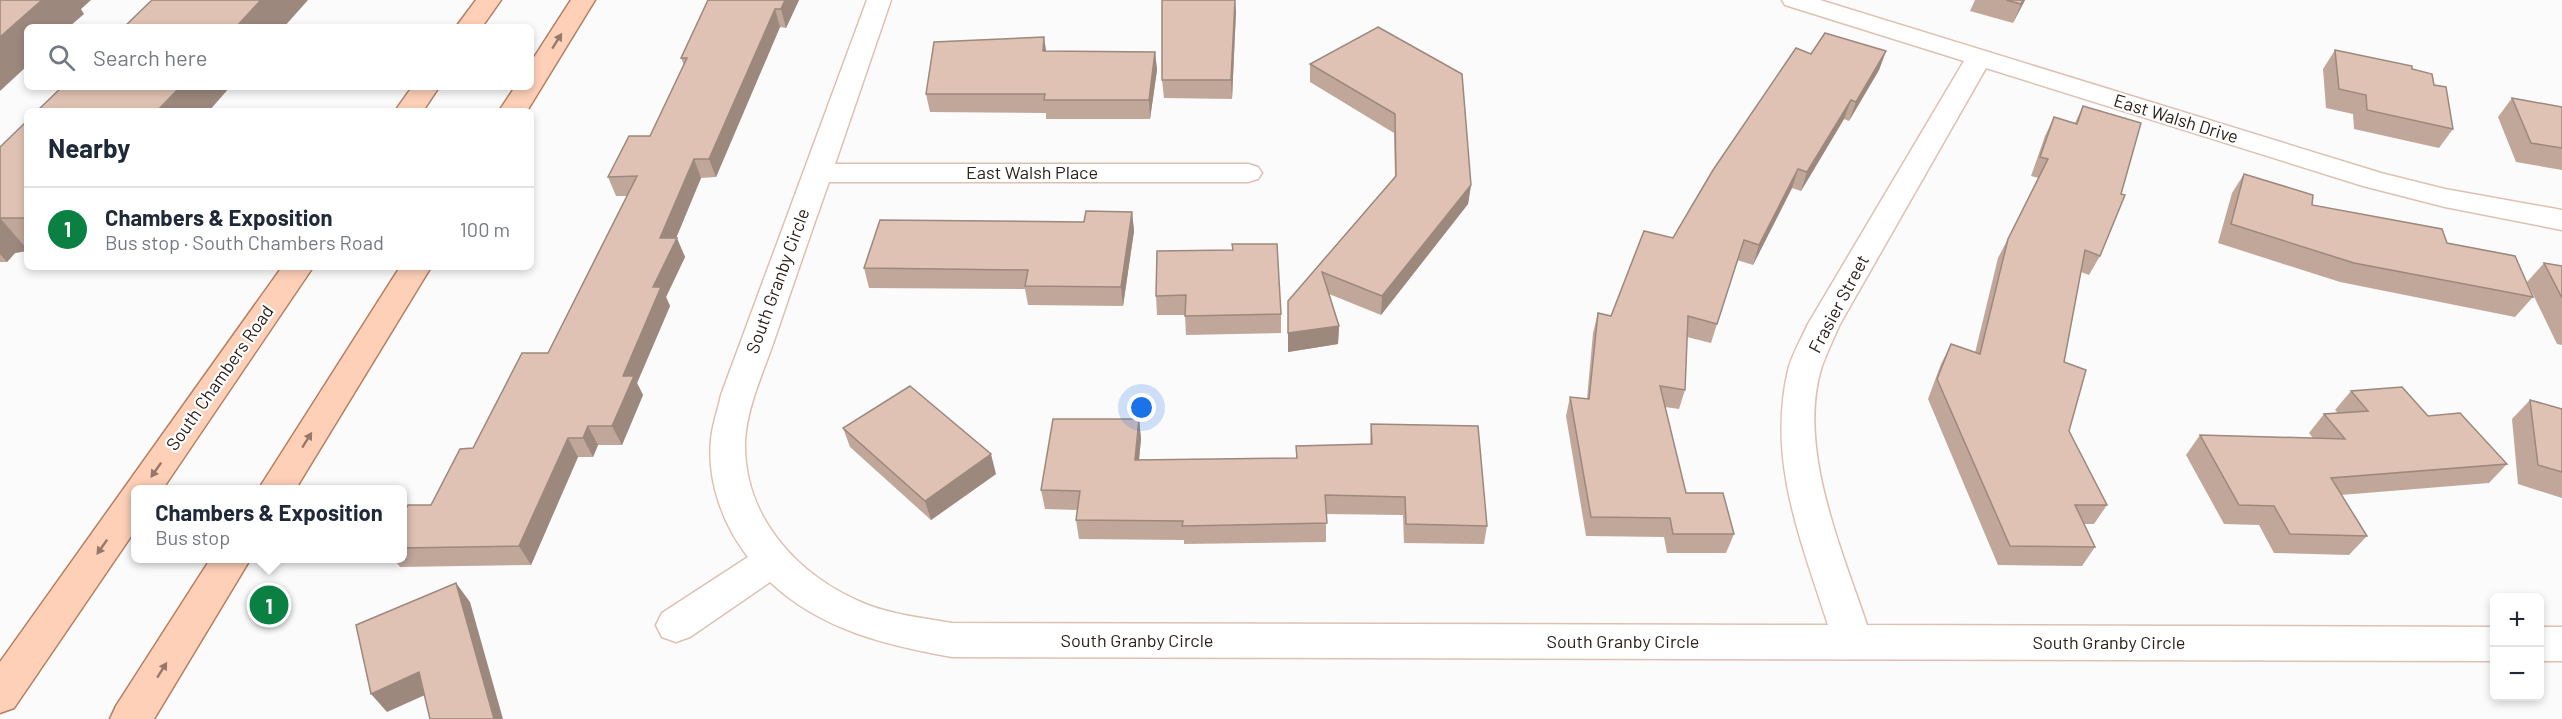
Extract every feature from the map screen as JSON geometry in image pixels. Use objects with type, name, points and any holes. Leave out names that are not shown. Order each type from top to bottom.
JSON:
[{"type":"main road","points":[[471,24],[489,0]]},
{"type":"main road","points":[[534,78],[583,0]]},
{"type":"main road","points":[[411,108],[424,90]]},
{"type":"main road","points":[[515,108],[526,90]]},
{"type":"main road","name":"South Chambers Road","points":[[145,485],[296,270]]},
{"type":"main road","points":[[279,485],[414,270]]},
{"type":"main road","points":[[0,695],[131,505]]},
{"type":"main road","points":[[131,719],[229,563]]},
{"type":"street","name":"South Granby Circle","points":[[879,0],[738,395],[728,441],[732,487],[745,520],[772,561],[792,580],[841,611],[885,628],[952,640],[2490,644]]},
{"type":"street","name":"East Walsh Drive","points":[[1794,0],[2373,180],[2445,198],[2562,220]]},
{"type":"street","name":"Frasier Street","points":[[1853,643],[1805,494],[1797,418],[1806,368],[1824,324],[1979,58]]},
{"type":"street","name":"East Walsh Place","points":[[816,173],[1248,173]]},
{"type":"street","points":[[676,625],[772,561]]},
{"type":"street","points":[[2544,644],[2562,644]]},
{"type":"building","points":[[0,0],[42,0],[0,37]]},
{"type":"building","points":[[152,0],[261,0],[239,24],[127,24]]},
{"type":"building","points":[[708,0],[785,0],[781,9],[775,9],[709,159],[694,159],[660,238],[677,238],[653,287],[661,287],[623,376],[634,376],[612,426],[588,426],[583,438],[568,438],[519,546],[407,548],[408,505],[431,505],[460,449],[473,448],[522,353],[548,353],[637,176],[608,177],[629,136],[650,136],[687,58],[681,58]]},
{"type":"building","points":[[1162,0],[1235,0],[1231,80],[1162,80]]},
{"type":"building","points":[[2006,0],[2023,0],[2021,4]]},
{"type":"building","points":[[1378,27],[1462,74],[1471,185],[1382,296],[1322,272],[1339,326],[1288,333],[1288,301],[1396,176],[1395,114],[1310,64]]},
{"type":"building","points":[[1825,33],[1886,51],[1856,102],[1851,100],[1807,172],[1798,169],[1759,245],[1744,240],[1717,324],[1688,316],[1685,390],[1660,386],[1686,493],[1723,493],[1734,534],[1673,534],[1670,518],[1591,517],[1570,397],[1589,399],[1598,313],[1611,316],[1644,231],[1673,238],[1713,170],[1796,48],[1811,54]]},
{"type":"building","points":[[1044,37],[1043,51],[1155,52],[1149,100],[1044,100],[1045,94],[926,94],[934,42]]},
{"type":"building","points":[[2335,50],[2412,66],[2412,69],[2432,74],[2434,85],[2446,87],[2453,129],[2367,110],[2366,95],[2339,89]]},
{"type":"building","points":[[59,90],[177,90],[160,108],[40,108]]},
{"type":"building","points":[[2512,98],[2562,107],[2562,148],[2531,143]]},
{"type":"building","points":[[2083,106],[2141,123],[2121,194],[2125,195],[2100,256],[2085,250],[2064,362],[2086,370],[2069,431],[2107,505],[2075,505],[2095,547],[2010,546],[1937,379],[1951,344],[1980,354],[2008,239],[2048,159],[2040,157],[2054,117],[2077,124]]},
{"type":"building","points":[[24,124],[24,218],[0,218],[0,147]]},
{"type":"building","points":[[2244,174],[2313,195],[2312,205],[2442,229],[2447,243],[2515,256],[2533,297],[2354,263],[2231,224]]},
{"type":"building","points":[[1086,211],[1132,212],[1121,287],[1025,286],[1028,270],[864,268],[880,220],[1084,222]]},
{"type":"building","points":[[1232,244],[1277,244],[1281,314],[1185,316],[1186,295],[1156,296],[1157,251],[1233,250]]},
{"type":"building","points":[[2544,263],[2562,266],[2562,298]]},
{"type":"building","points":[[910,386],[991,454],[925,501],[843,428]]},
{"type":"building","points":[[2402,387],[2428,416],[2460,413],[2507,464],[2331,478],[2367,536],[2290,534],[2274,506],[2239,505],[2200,435],[2345,439],[2324,414],[2368,411],[2351,391]]},
{"type":"building","points":[[2530,400],[2562,409],[2562,472],[2538,465]]},
{"type":"building","points":[[1053,419],[1139,419],[1135,460],[1297,458],[1296,446],[1372,444],[1371,424],[1478,426],[1487,526],[1406,524],[1405,497],[1325,495],[1327,523],[1182,526],[1183,521],[1076,520],[1080,491],[1041,490]]},
{"type":"building","points":[[456,583],[494,719],[430,719],[419,672],[371,694],[356,625]]},
{"type":"place","name":"Chambers & Exposition","points":[[269,605]]}]
